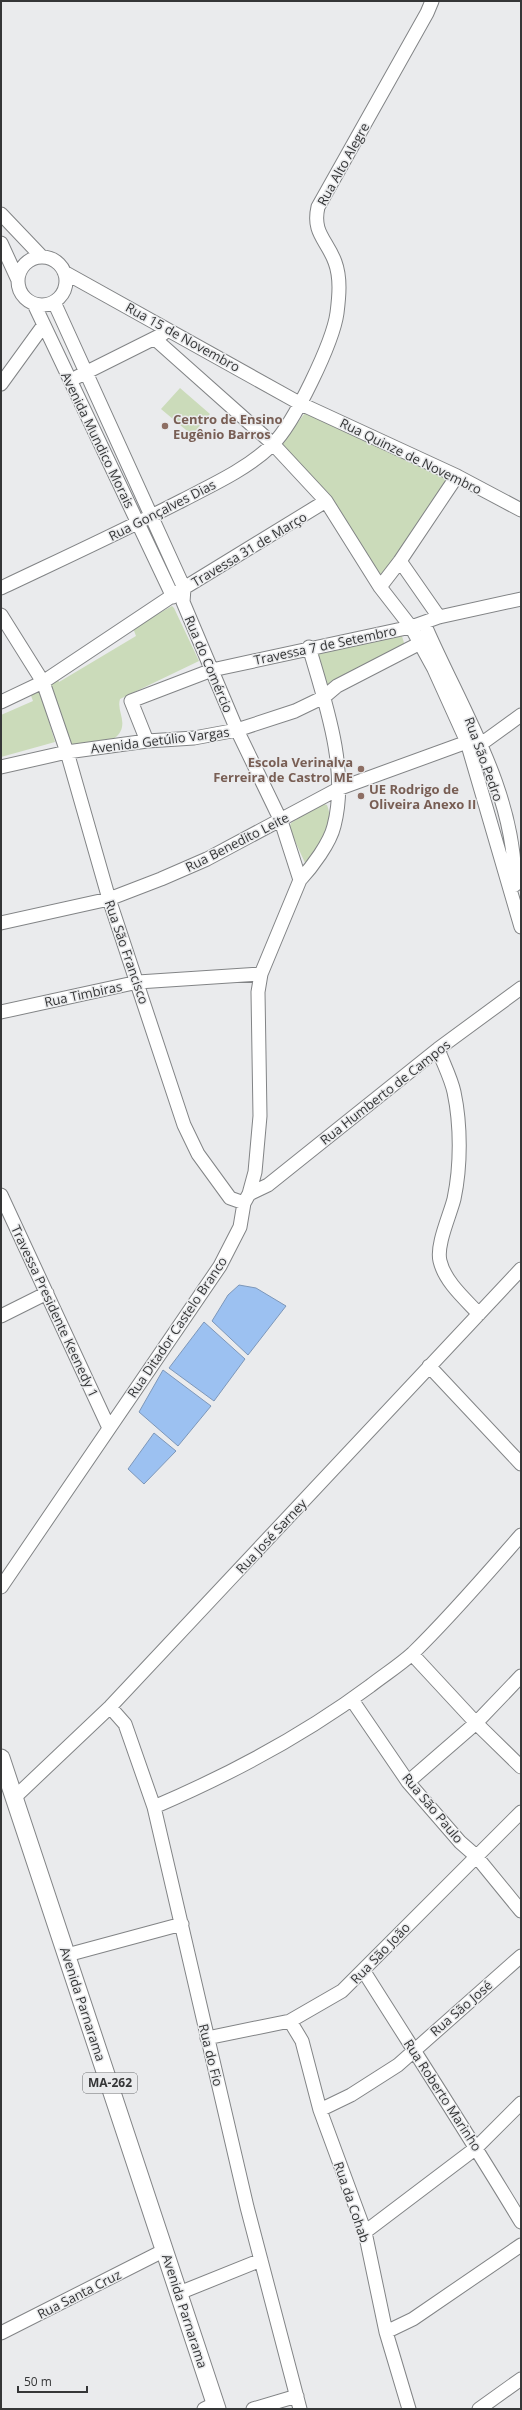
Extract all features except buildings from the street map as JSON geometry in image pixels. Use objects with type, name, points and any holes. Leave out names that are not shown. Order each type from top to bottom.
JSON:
[{"type":"main road","name":"Avenida Parnarama","points":[[1,1758],[11,1800],[161,2253],[210,2409]]},
{"type":"main road","name":"Avenida Parnarama","points":[[1,1783],[11,1800]]},
{"type":"main road","name":"Avenida Parnarama","points":[[161,2253],[179,2293],[210,2409]]},
{"type":"street","name":"Rua Alto Alegre","points":[[301,404],[334,328],[339,294],[335,262],[318,232],[316,217],[318,207],[427,14],[432,1]]},
{"type":"street","points":[[1,214],[42,258]]},
{"type":"street","points":[[1,243],[18,280],[22,294],[34,304],[41,305],[54,302],[66,286],[64,272],[56,262],[42,258],[35,258],[23,266],[18,280]]},
{"type":"street","name":"Rua 15 de Novembro","points":[[64,272],[301,404]]},
{"type":"street","name":"Avenida Mundico Morais","points":[[54,302],[184,588]]},
{"type":"street","name":"Avenida Mundico Morais","points":[[34,304],[43,326],[138,523],[178,600]]},
{"type":"street","points":[[1,384],[43,326]]},
{"type":"street","points":[[70,380],[155,339],[170,330]]},
{"type":"street","name":"Rua São Pedro","points":[[155,339],[273,444],[326,502],[380,587],[411,627],[425,640],[481,744],[494,776],[513,851],[515,903]]},
{"type":"street","name":"Rua Gonçalves Dias","points":[[1,588],[138,523],[239,470],[273,444],[301,404]]},
{"type":"street","name":"Rua Quinze de Novembro","points":[[301,404],[457,476],[521,510]]},
{"type":"street","points":[[380,587],[400,561],[457,476]]},
{"type":"street","name":"Travessa 31 de Março","points":[[184,588],[326,502]]},
{"type":"street","points":[[400,561],[439,617]]},
{"type":"street","name":"Rua do Comércio","points":[[184,588],[178,600],[212,670],[237,730],[281,821],[300,880]]},
{"type":"street","name":"Travessa 7 de Setembro","points":[[147,741],[131,701],[212,670],[309,647],[411,627],[439,617],[521,599]]},
{"type":"street","points":[[1,702],[43,682],[178,600]]},
{"type":"street","name":"Rua São Francisco","points":[[1,615],[43,682],[67,752],[109,899],[138,982],[184,1125],[198,1154],[230,1198],[246,1198]]},
{"type":"street","name":"Rua São Pedro","points":[[424,623],[425,640],[434,669],[467,742],[515,903],[521,928]]},
{"type":"street","name":"Avenida Getúlio Vargas","points":[[1,767],[67,752],[147,741],[194,738],[237,730],[295,711],[324,697],[337,686],[425,640]]},
{"type":"street","name":"Rua Ditador Castelo Branco","points":[[1,1587],[220,1266],[240,1227],[246,1198],[255,1172],[260,1116],[258,992],[261,974],[300,880],[312,868],[334,828],[338,789],[334,742],[324,697],[309,647]]},
{"type":"street","points":[[481,744],[521,715]]},
{"type":"street","name":"Rua Benedito Leite","points":[[1,923],[109,899],[207,859],[281,821],[338,789],[467,742]]},
{"type":"street","name":"Rua Timbiras","points":[[1,1012],[138,982],[261,974]]},
{"type":"street","name":"Rua Humberto de Campos","points":[[246,1198],[268,1186],[438,1050],[521,988]]},
{"type":"street","points":[[438,1050],[454,1091],[458,1130],[457,1178],[454,1198],[439,1255],[442,1268],[448,1278],[479,1314]]},
{"type":"street","name":"Travessa Presidente Keenedy 1","points":[[1,1195],[109,1428]]},
{"type":"street","name":"Rua José Sarney","points":[[11,1800],[110,1707],[521,1269]]},
{"type":"street","points":[[1,1316],[47,1293]]},
{"type":"street","points":[[429,1366],[521,1464]]},
{"type":"street","points":[[154,1807],[202,1787],[259,1759],[352,1700],[412,1654],[468,1596],[521,1535]]},
{"type":"street","points":[[412,1654],[476,1723],[521,1767]]},
{"type":"street","points":[[408,1782],[476,1723],[521,1676]]},
{"type":"street","name":"Rua São Paulo","points":[[352,1700],[408,1782],[460,1842],[476,1856],[521,1912]]},
{"type":"street","name":"Rua do Fio","points":[[110,1707],[125,1724],[154,1807],[207,2038],[261,2260],[298,2403]]},
{"type":"street","name":"Rua São João","points":[[207,2038],[290,2021],[331,1999],[356,1978],[521,1812]]},
{"type":"street","points":[[62,1956],[182,1924]]},
{"type":"street","name":"Rua São José","points":[[320,2110],[347,2098],[398,2065],[521,1956]]},
{"type":"street","name":"Rua Roberto Marinho","points":[[363,1970],[521,2222]]},
{"type":"street","name":"Rua da Cohab","points":[[290,2021],[302,2041],[320,2110],[365,2232],[386,2332],[409,2409]]},
{"type":"street","points":[[365,2232],[476,2148],[521,2103]]},
{"type":"street","points":[[386,2332],[413,2318],[521,2245]]},
{"type":"street","name":"Rua Santa Cruz","points":[[1,2333],[161,2253]]},
{"type":"street","points":[[179,2293],[261,2260]]},
{"type":"street","points":[[479,2409],[521,2379]]},
{"type":"street","points":[[254,2409],[298,2403]]},
{"type":"green space","points":[[180,388],[210,414],[192,435],[161,409]]},
{"type":"green space","points":[[305,413],[448,478],[447,483],[385,573],[381,574],[376,570],[281,444]]},
{"type":"green space","points":[[172,606],[199,661],[120,699],[119,706],[122,727],[115,738],[108,742],[92,746],[70,745],[48,681],[56,675],[59,682],[136,636],[133,628]]},
{"type":"green space","points":[[401,633],[405,646],[329,687],[325,685],[313,653]]},
{"type":"green space","points":[[40,691],[55,742],[1,757],[1,715],[33,701],[30,693]]},
{"type":"green space","points":[[321,803],[327,805],[329,813],[328,829],[321,844],[306,865],[289,828],[291,823]]},
{"type":"water","points":[[239,1285],[256,1288],[286,1306],[248,1355],[212,1321],[228,1295]]},
{"type":"water","points":[[204,1322],[245,1359],[214,1401],[169,1368]]},
{"type":"water","points":[[163,1370],[211,1406],[178,1446],[139,1412]]},
{"type":"water","points":[[154,1433],[176,1451],[144,1484],[128,1469]]},
{"type":"place","name":"Centro de Ensino Eugênio Barros","points":[[165,426]]},
{"type":"place","name":"Escola Verinalva Ferreira de Castro ME","points":[[361,769]]},
{"type":"place","name":"UE Rodrigo de Oliveira Anexo II","points":[[361,796]]}]
